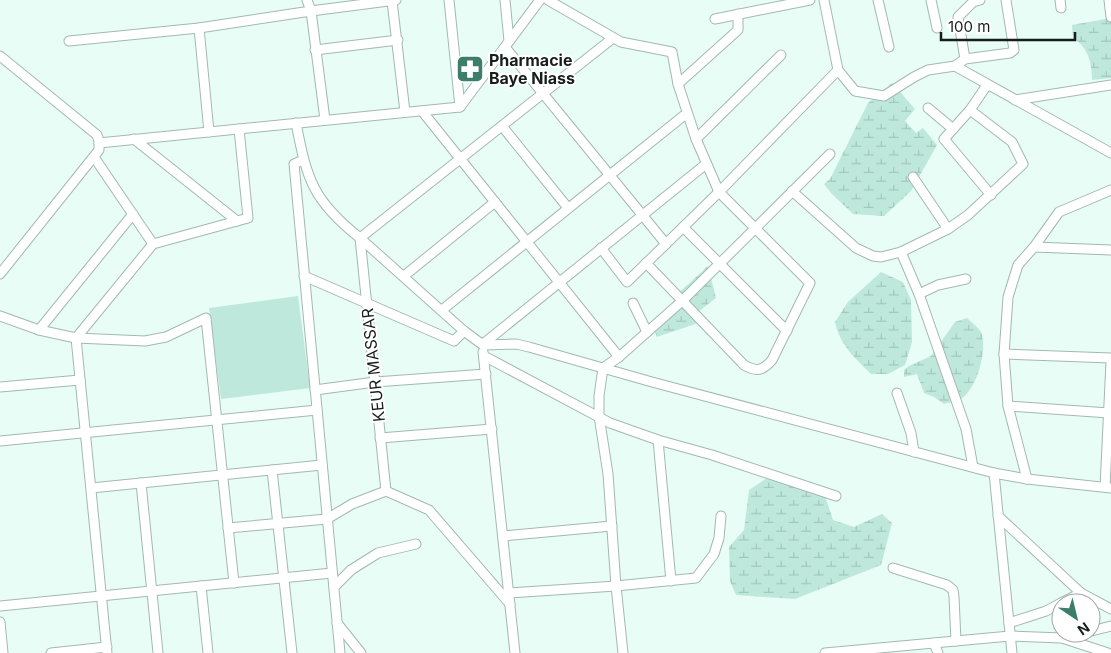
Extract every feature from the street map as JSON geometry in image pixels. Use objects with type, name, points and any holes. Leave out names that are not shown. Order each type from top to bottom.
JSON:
[{"type":"street","points":[[307,0],[311,11],[325,120]]},
{"type":"street","points":[[69,41],[199,28],[394,0],[404,112]]},
{"type":"street","points":[[449,0],[460,107]]},
{"type":"street","points":[[505,0],[507,44],[666,244]]},
{"type":"street","points":[[100,143],[460,107],[540,0]]},
{"type":"street","points":[[548,0],[621,42],[672,52],[678,84],[687,113],[706,164],[719,192],[810,283],[772,360],[766,368],[752,370],[744,365],[646,263]]},
{"type":"street","points":[[715,19],[810,0]]},
{"type":"street","points":[[824,0],[838,70],[855,91],[884,96],[928,70],[955,66],[965,59],[1010,53],[1014,50],[1006,0]]},
{"type":"street","points":[[878,0],[889,47]]},
{"type":"street","points":[[932,0],[937,28]]},
{"type":"street","points":[[1109,0],[1111,17]]},
{"type":"street","points":[[965,59],[958,17],[975,1]]},
{"type":"street","points":[[678,84],[738,30],[738,14]]},
{"type":"street","points":[[199,28],[209,132]]},
{"type":"street","points":[[360,238],[613,38]]},
{"type":"street","points":[[315,50],[398,40]]},
{"type":"street","points":[[696,139],[781,55]]},
{"type":"street","points":[[0,56],[97,135],[100,143],[99,150],[0,274]]},
{"type":"street","points":[[955,66],[1111,153]]},
{"type":"street","points":[[601,248],[627,282],[719,192],[838,70]]},
{"type":"street","points":[[987,85],[970,110],[944,139],[991,195]]},
{"type":"street","points":[[1014,100],[1111,85]]},
{"type":"street","points":[[928,108],[953,129]]},
{"type":"street","points":[[792,191],[856,248],[881,257],[901,252],[948,230],[991,195],[1023,164],[1012,142],[970,110]]},
{"type":"street","points":[[422,111],[619,357]]},
{"type":"street","points":[[442,310],[687,113]]},
{"type":"street","points":[[296,123],[303,160],[312,186],[323,204],[342,224],[404,276],[464,331],[483,344],[516,344],[994,473],[1027,479],[1108,487],[1111,362]]},
{"type":"street","points":[[502,126],[568,208]]},
{"type":"street","points":[[51,653],[107,650],[76,338],[154,244],[248,218],[239,129]]},
{"type":"street","points":[[134,139],[236,221]]},
{"type":"street","points":[[624,653],[616,586],[608,474],[599,416],[599,396],[603,368],[619,357],[682,301],[830,154]]},
{"type":"street","points":[[94,156],[154,244]]},
{"type":"street","points":[[303,160],[294,164],[340,653]]},
{"type":"street","points":[[483,344],[706,164]]},
{"type":"street","points":[[913,177],[948,230]]},
{"type":"street","points":[[1027,479],[1008,406],[1004,354],[1008,297],[1018,265],[1034,247],[1059,212],[1111,190]]},
{"type":"street","points":[[404,276],[495,202]]},
{"type":"street","points":[[39,330],[133,214]]},
{"type":"street","points":[[683,226],[787,331]]},
{"type":"street","name":"KEUR MASSAR","points":[[360,238],[386,491]]},
{"type":"street","points":[[1034,247],[1111,250]]},
{"type":"street","points":[[901,252],[919,294],[966,429],[974,467]]},
{"type":"street","points":[[304,276],[454,341],[464,331]]},
{"type":"street","points":[[919,294],[938,285],[966,279]]},
{"type":"street","points":[[633,303],[647,332]]},
{"type":"street","points":[[0,316],[39,330],[76,338],[150,341],[172,335],[206,318],[234,583]]},
{"type":"street","points":[[483,344],[515,653]]},
{"type":"street","points":[[1004,354],[1111,358]]},
{"type":"street","points":[[484,356],[610,423],[836,496]]},
{"type":"street","points":[[315,390],[375,382],[486,374]]},
{"type":"street","points":[[0,387],[80,380]]},
{"type":"street","points":[[897,393],[911,433],[914,452]]},
{"type":"street","points":[[1008,406],[1109,413]]},
{"type":"street","points":[[0,441],[317,410]]},
{"type":"street","points":[[380,438],[492,429]]},
{"type":"street","points":[[658,440],[671,581]]},
{"type":"street","points":[[91,488],[322,466]]},
{"type":"street","points":[[272,470],[292,653]]},
{"type":"street","points":[[994,473],[1012,653]]},
{"type":"street","points":[[141,483],[158,653]]},
{"type":"street","points":[[228,528],[327,519],[352,504],[386,491],[429,510],[510,604]]},
{"type":"street","points":[[509,593],[616,586],[696,578],[714,554],[719,538],[721,516]]},
{"type":"street","points":[[998,516],[1081,593]]},
{"type":"street","points":[[503,536],[612,526]]},
{"type":"street","points":[[334,587],[352,570],[378,553],[416,544]]},
{"type":"street","points":[[893,568],[947,585],[952,590],[956,641]]},
{"type":"street","points":[[0,606],[332,573]]},
{"type":"street","points":[[201,586],[208,653]]},
{"type":"street","points":[[1009,623],[1051,608]]},
{"type":"street","points":[[0,622],[3,653]]},
{"type":"street","points":[[337,623],[361,653]]},
{"type":"street","points":[[825,653],[1010,636],[1051,638]]},
{"type":"street","points":[[934,643],[938,653]]},
{"type":"street","points":[[1073,643],[1080,646],[1097,648],[1108,653]]},
{"type":"green space","points":[[1111,18],[1111,78],[1092,80],[1088,56],[1082,46],[1073,38],[1072,25]]},
{"type":"green space","points":[[892,83],[915,109],[905,121],[916,133],[923,128],[937,145],[911,191],[884,216],[853,214],[824,184],[830,179],[868,103]]},
{"type":"green space","points":[[708,266],[716,298],[694,315],[698,323],[657,337],[653,327],[672,315],[674,297]]},
{"type":"green space","points":[[881,272],[903,282],[911,300],[912,342],[905,365],[888,374],[871,374],[844,344],[835,322],[848,302]]},
{"type":"green space","points":[[298,296],[310,388],[221,399],[209,308]]},
{"type":"green space","points":[[967,318],[981,332],[983,349],[980,369],[966,395],[960,400],[944,404],[924,393],[917,374],[904,377],[904,370],[931,356],[955,322]]},
{"type":"green space","points":[[770,476],[822,487],[833,520],[854,527],[882,514],[892,523],[881,565],[795,599],[736,595],[730,581],[729,547],[744,530],[749,490]]},
{"type":"place","name":"Pharmacie Baye Niass","points":[[470,69]]}]
